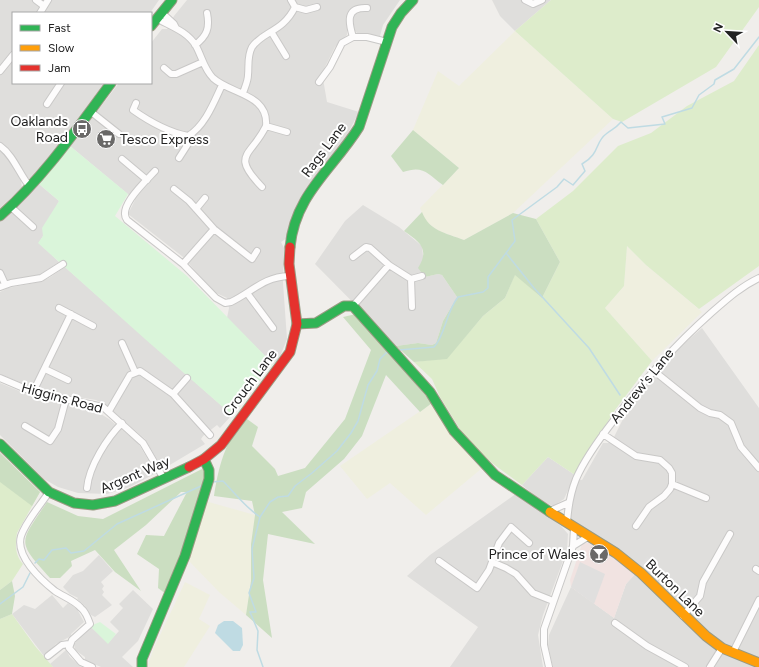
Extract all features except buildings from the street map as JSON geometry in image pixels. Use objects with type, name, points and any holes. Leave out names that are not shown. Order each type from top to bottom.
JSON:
[{"type":"street","points":[[36,0],[46,3],[41,12]]},
{"type":"street","points":[[172,0],[156,19],[176,28],[195,45],[211,76],[222,85],[254,99],[265,116],[266,126],[249,151],[245,160],[247,172],[262,187]]},
{"type":"street","points":[[291,0],[295,8]]},
{"type":"street","name":"Rags Lane","points":[[297,324],[296,307],[289,276],[291,241],[299,213],[308,193],[351,140],[359,127],[392,27],[401,13],[413,0]]},
{"type":"street","points":[[525,0],[533,4],[542,0]]},
{"type":"street","points":[[295,8],[306,10],[317,8]]},
{"type":"street","points":[[243,93],[247,81],[251,50],[257,42],[282,26],[295,8]]},
{"type":"street","points":[[352,37],[349,25],[350,16],[358,8],[367,8]]},
{"type":"street","points":[[195,45],[204,38],[208,32],[208,13]]},
{"type":"street","points":[[272,32],[286,56]]},
{"type":"street","points":[[319,82],[330,67],[342,43],[352,37],[366,37],[387,42]]},
{"type":"street","points":[[0,72],[12,56]]},
{"type":"street","points":[[164,68],[171,74],[176,74],[203,62]]},
{"type":"street","points":[[47,104],[60,84]]},
{"type":"street","points":[[0,216],[30,187],[110,84]]},
{"type":"street","points":[[179,158],[188,144],[188,136],[195,130],[205,117],[222,85]]},
{"type":"street","points":[[136,103],[133,110],[149,121],[188,136]]},
{"type":"street","points":[[90,110],[119,134]]},
{"type":"street","points":[[266,126],[287,132]]},
{"type":"street","points":[[0,146],[12,157],[17,170],[30,187]]},
{"type":"street","points":[[122,159],[147,180]]},
{"type":"street","points":[[155,171],[129,202],[124,211],[124,215],[128,220],[183,264],[211,294],[225,302],[231,302],[266,280],[277,276],[289,276]]},
{"type":"street","points":[[174,189],[196,209],[214,229],[252,259],[258,251]]},
{"type":"street","points":[[196,209],[205,198]]},
{"type":"street","points":[[10,207],[33,227]]},
{"type":"street","points":[[183,264],[214,229]]},
{"type":"street","points":[[353,257],[366,246],[373,250],[389,265],[411,280]]},
{"type":"street","points":[[0,273],[3,286],[41,278],[63,264]]},
{"type":"street","points":[[353,306],[389,265]]},
{"type":"street","points":[[411,280],[422,276]]},
{"type":"street","name":"Andrew's Lane","points":[[549,667],[543,636],[572,546],[568,503],[578,474],[603,434],[635,391],[670,351],[698,324],[741,287],[759,278]]},
{"type":"street","points":[[411,280],[412,307]]},
{"type":"street","points":[[247,293],[273,328]]},
{"type":"street","points":[[224,310],[225,302]]},
{"type":"street","points":[[297,324],[316,323],[344,306],[353,306],[387,342],[430,392],[454,431],[482,462],[495,475],[571,526]]},
{"type":"street","points":[[59,308],[93,326]]},
{"type":"street","points":[[33,392],[71,314]]},
{"type":"street","name":"Crouch Lane","points":[[204,459],[226,439],[258,393],[282,364],[293,344],[297,324]]},
{"type":"street","points":[[122,343],[135,372]]},
{"type":"street","points":[[45,369],[68,380]]},
{"type":"street","points":[[654,371],[700,408],[710,413],[720,415],[731,423],[741,447],[759,468]]},
{"type":"street","points":[[109,411],[128,376],[135,372],[144,373],[173,394],[210,435]]},
{"type":"street","name":"Higgins Road","points":[[0,378],[33,392],[96,404],[109,411],[144,443],[164,479]]},
{"type":"street","points":[[173,394],[187,378]]},
{"type":"street","points":[[25,426],[50,442],[58,429],[66,399]]},
{"type":"street","points":[[87,488],[93,465],[107,439],[122,422]]},
{"type":"street","points":[[603,434],[636,456],[643,459],[655,458],[665,464],[672,473],[672,484],[664,496],[649,507],[636,526]]},
{"type":"street","name":"Argent Way","points":[[0,444],[49,492],[74,503],[100,505],[115,501],[204,459]]},
{"type":"street","points":[[142,667],[142,659],[185,556],[209,479],[209,470],[204,459]]},
{"type":"street","points":[[672,484],[706,498]]},
{"type":"street","points":[[48,656],[62,645],[69,644],[90,624],[82,608],[55,591],[26,561],[21,552],[20,543],[22,534],[49,492]]},
{"type":"street","points":[[550,511],[568,503]]},
{"type":"street","name":"Burton Lane","points":[[571,526],[616,553],[641,573],[683,616],[722,648],[759,663]]},
{"type":"street","points":[[439,562],[477,588],[492,562],[496,549],[511,527],[529,543]]},
{"type":"street","points":[[683,616],[700,596],[703,582],[730,534]]},
{"type":"street","points":[[572,546],[589,536]]},
{"type":"street","points":[[492,562],[516,574],[533,593],[553,602]]},
{"type":"street","points":[[733,652],[759,600]]},
{"type":"street","points":[[615,623],[647,646],[685,667]]},
{"type":"street","points":[[69,644],[70,650],[78,658],[92,667]]},
{"type":"street","points":[[710,667],[722,648]]},
{"type":"shaded area","points":[[0,0],[159,0],[151,12],[12,12],[12,84],[103,84],[63,141],[32,179],[24,177],[21,181],[22,188],[0,208]]},
{"type":"shaded area","points":[[187,0],[400,0],[383,25],[380,36],[357,33],[353,29],[347,31],[347,35],[335,47],[322,73],[327,102],[359,112],[345,139],[303,194],[292,218],[287,238],[281,242],[284,248],[283,283],[287,339],[279,359],[273,364],[227,318],[229,308],[227,298],[214,292],[183,257],[128,214],[135,200],[70,146],[118,84],[152,84],[152,42],[162,29],[167,29],[174,16]]},
{"type":"shaded area","points":[[492,0],[551,0],[515,31],[500,16]]},
{"type":"shaded area","points":[[39,184],[59,201],[39,243],[59,262],[39,275],[0,283],[0,221],[10,214]]},
{"type":"shaded area","points":[[363,205],[399,227],[422,246],[425,277],[438,274],[442,275],[457,297],[443,321],[436,343],[432,345],[418,343],[396,346],[315,264],[345,221]]},
{"type":"shaded area","points":[[65,267],[232,415],[220,428],[217,425],[203,436],[201,439],[205,444],[163,469],[145,439],[106,405],[96,400],[59,394],[29,386],[0,374],[0,292],[8,288],[40,282],[49,278]]},
{"type":"shaded area","points":[[702,328],[759,408],[759,659],[737,652],[705,630],[574,523],[570,518],[569,505],[577,479],[582,480],[603,443],[608,443],[614,437],[632,401],[663,362]]},
{"type":"shaded area","points":[[0,383],[36,398],[89,408],[96,411],[109,419],[138,443],[156,473],[130,487],[107,494],[78,493],[58,487],[44,479],[0,435]]},
{"type":"shaded area","points":[[548,457],[575,475],[564,499],[553,506],[541,501],[522,485]]},
{"type":"shaded area","points":[[517,493],[561,526],[568,534],[567,550],[543,615],[538,635],[543,667],[450,667],[478,627],[407,576],[430,555]]},
{"type":"shaded area","points":[[591,542],[619,559],[636,573],[626,584],[614,618],[571,587],[570,580],[582,544]]},
{"type":"shaded area","points":[[99,555],[113,571],[101,582],[104,586],[102,589],[104,592],[102,595],[112,605],[95,617],[91,615],[84,605],[77,599],[78,598],[70,594],[63,587],[73,575],[83,571]]},
{"type":"shaded area","points":[[647,556],[651,559],[650,561],[658,565],[651,575],[639,565]]},
{"type":"shaded area","points":[[580,562],[605,574],[594,604],[571,587]]},
{"type":"shaded area","points":[[636,573],[697,635],[709,644],[735,658],[759,667],[553,667],[548,645],[549,635],[571,587],[614,618],[626,584]]},
{"type":"shaded area","points":[[133,590],[153,609],[138,641],[122,657],[133,667],[101,667],[85,660],[85,657],[75,650],[74,644],[90,626],[108,643],[119,631],[110,622],[123,608],[119,604]]},
{"type":"shaded area","points":[[52,595],[63,608],[68,603],[77,609],[84,622],[71,634],[71,636],[56,644],[44,656],[12,614],[24,605],[35,609]]},
{"type":"shaded area","points":[[66,650],[70,657],[81,667],[53,667],[50,664]]},
{"type":"green space","points":[[551,0],[759,0],[759,7],[716,67],[622,122],[613,119],[515,31]]},
{"type":"green space","points":[[515,31],[613,119],[513,213],[464,240],[439,231],[426,222],[420,208],[459,168],[413,130],[438,71],[459,86]]},
{"type":"green space","points":[[759,45],[759,266],[699,309],[646,265],[627,246],[624,286],[605,308],[652,361],[615,410],[575,475],[548,457],[522,485],[492,463],[466,439],[440,397],[432,379],[414,362],[447,358],[483,316],[505,298],[515,274],[542,298],[560,262],[536,219],[573,191],[618,146],[651,133],[687,106],[734,81]]},
{"type":"green space","points":[[413,130],[459,168],[443,185],[424,171],[415,169],[403,172],[391,156]]},
{"type":"green space","points":[[70,146],[128,194],[115,216],[187,276],[273,364],[232,415],[38,243],[43,236],[42,228],[59,201],[39,184]]},
{"type":"green space","points":[[422,212],[429,223],[434,227],[464,240],[513,213],[536,219],[560,262],[542,298],[515,275],[505,298],[483,316],[447,359],[414,362],[396,346],[418,343],[432,345],[436,343],[443,321],[457,297],[442,275],[438,274],[425,277],[418,268],[423,256],[422,246],[404,231]]},
{"type":"green space","points":[[627,246],[646,265],[702,312],[652,361],[605,308],[624,286]]},
{"type":"green space","points":[[356,314],[432,403],[420,412],[386,375],[362,436],[344,459],[306,492],[302,508],[282,512],[315,544],[268,534],[263,580],[272,638],[246,615],[251,581],[251,544],[255,515],[252,501],[214,496],[220,465],[233,435],[239,426],[247,419],[258,427],[252,446],[275,469],[278,476],[305,468],[345,419],[371,350],[343,317]]},
{"type":"green space","points":[[432,403],[455,440],[481,469],[426,515],[390,483],[367,499],[340,466]]},
{"type":"green space","points":[[0,453],[40,492],[17,533],[16,549],[18,557],[23,564],[12,581],[0,590]]},
{"type":"green space","points":[[0,453],[40,492],[32,506],[0,482]]},
{"type":"green space","points":[[202,469],[206,474],[191,528],[166,594],[158,588],[159,569],[137,554],[146,535],[164,536],[187,492],[181,492],[146,525],[114,550],[141,591],[115,572],[95,550],[71,561],[72,566],[60,578],[50,578],[31,556],[27,548],[25,542],[27,534],[47,502],[78,516],[103,519]]},
{"type":"green space","points":[[205,501],[255,515],[251,544],[251,581],[246,615],[219,592],[189,561],[191,548]]},
{"type":"green space","points":[[12,581],[15,596],[12,614],[0,619],[0,590]]},
{"type":"green space","points":[[185,582],[210,595],[199,619],[210,626],[184,667],[150,667],[148,665],[154,648]]},
{"type":"green space","points":[[12,614],[35,646],[53,667],[0,667],[0,619]]},
{"type":"green space","points":[[100,622],[116,634],[108,644],[90,626]]},
{"type":"water","points":[[224,621],[233,621],[242,628],[243,645],[240,651],[233,651],[215,633],[218,625]]},
{"type":"waterway","points":[[399,350],[434,347],[441,337],[451,310],[458,297],[483,292],[488,288],[488,277],[515,241],[512,220],[557,187],[564,179],[573,185],[585,171],[582,164],[592,156],[600,141],[606,134],[621,122],[628,128],[665,124],[662,117],[692,108],[699,95],[714,84],[715,80],[734,69],[759,37]]},
{"type":"waterway","points":[[506,253],[534,288],[589,348],[620,395]]},
{"type":"waterway","points":[[263,667],[257,650],[258,631],[250,612],[256,612],[249,593],[254,578],[252,549],[260,517],[270,502],[278,497],[288,496],[295,486],[337,451],[358,421],[368,385],[377,371],[380,359],[386,353],[391,351]]},
{"type":"waterway","points":[[212,482],[223,481],[260,517]]},
{"type":"waterway","points":[[35,563],[39,559],[44,560],[52,550],[66,548],[71,553],[84,551],[117,524],[201,486]]},
{"type":"waterway","points":[[0,604],[23,587],[30,573]]},
{"type":"traffic: fast","points":[[152,25],[172,0]]},
{"type":"traffic: fast","points":[[290,247],[293,228],[307,197],[359,127],[392,27],[401,13],[413,0]]},
{"type":"traffic: fast","points":[[0,216],[45,169],[110,84]]},
{"type":"traffic: fast","points":[[297,324],[316,323],[344,306],[353,306],[430,392],[454,431],[495,475],[550,512]]},
{"type":"traffic: fast","points":[[0,444],[49,492],[74,503],[93,505],[115,501],[189,467]]},
{"type":"traffic: fast","points":[[142,667],[142,659],[185,556],[209,479],[209,470],[204,459]]},
{"type":"traffic: slow","points":[[550,512],[616,553],[641,573],[706,636],[722,648],[759,663]]},
{"type":"traffic: jam","points":[[189,467],[204,459],[221,445],[290,352],[297,324],[289,264],[290,247]]},
{"type":"place","name":"Oaklands Road","points":[[82,129]]},
{"type":"place","name":"Tesco Express","points":[[106,139]]},
{"type":"place","name":"Prince of Wales","points":[[599,554]]}]
